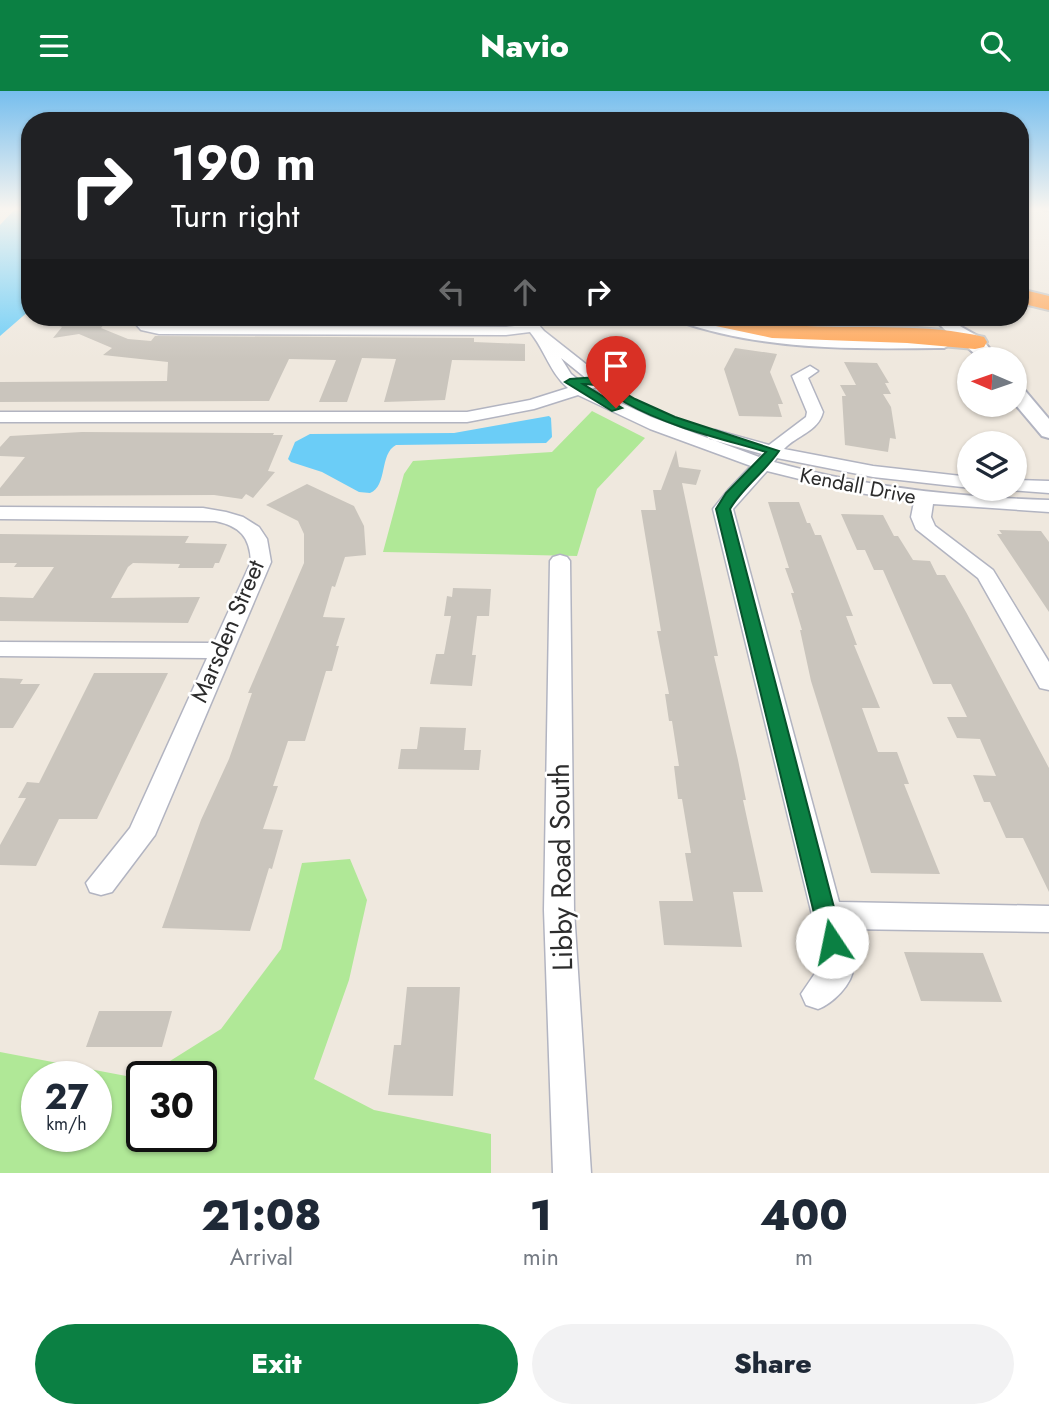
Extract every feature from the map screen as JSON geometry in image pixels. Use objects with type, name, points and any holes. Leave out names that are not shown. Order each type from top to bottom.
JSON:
[{"type":"highway","points":[[1029,286],[1049,291]]},
{"type":"highway","points":[[1029,298],[1049,303]]},
{"type":"highway","points":[[744,326],[766,331],[820,335],[942,336],[973,347]]},
{"type":"highway","points":[[820,335],[872,330],[882,326]]},
{"type":"street","points":[[145,326],[159,330],[506,331],[534,327]]},
{"type":"street","points":[[712,326],[736,334],[780,340],[957,349]]},
{"type":"street","points":[[950,326],[978,347]]},
{"type":"street","points":[[973,326],[981,347]]},
{"type":"street","name":"Kendall Drive","points":[[534,327],[598,380],[631,401],[768,459],[841,485],[1001,506],[1049,506]]},
{"type":"street","name":"Kendall Drive","points":[[534,327],[562,374],[576,385],[616,408],[675,434],[768,459],[844,466],[957,482]]},
{"type":"street","points":[[810,371],[800,376],[815,418],[809,425],[786,437],[731,496],[723,509],[827,915],[837,970],[818,994]]},
{"type":"street","points":[[0,417],[467,417],[497,412],[598,380]]},
{"type":"street","points":[[1027,405],[1049,432]]},
{"type":"street","points":[[1027,486],[1049,487]]},
{"type":"street","points":[[924,498],[921,517],[926,529],[986,574],[1049,682]]},
{"type":"street","name":"Marsden Street","points":[[0,513],[203,514],[227,517],[245,525],[258,535],[262,546],[261,562],[141,835],[101,883]]},
{"type":"street","name":"Libby Road South","points":[[560,561],[559,910],[572,1173]]},
{"type":"street","points":[[0,649],[220,651]]},
{"type":"street","points":[[827,915],[1049,919]]},
{"type":"green space","points":[[592,411],[645,438],[597,489],[577,556],[383,552],[404,474],[413,461],[552,452]]},
{"type":"green space","points":[[350,859],[367,900],[349,980],[314,1079],[374,1110],[491,1134],[491,1173],[0,1173],[0,1052],[47,1061],[21,1061],[21,1152],[112,1152],[112,1073],[126,1076],[126,1152],[217,1152],[217,1061],[170,1061],[221,1029],[281,949],[302,863]]},
{"type":"water","points":[[0,258],[21,258],[21,318],[0,336]]},
{"type":"water","points":[[549,416],[552,437],[546,443],[396,445],[387,455],[379,484],[370,493],[359,492],[322,472],[288,459],[295,442],[310,434],[454,433]]},
{"type":"building","points":[[59,326],[103,326],[101,328],[128,339],[151,341],[155,336],[474,338],[474,342],[525,344],[525,361],[452,360],[445,400],[384,402],[396,359],[362,358],[347,402],[319,402],[336,360],[289,359],[269,401],[0,402],[0,382],[167,381],[168,362],[103,355],[112,348],[79,334],[53,338],[62,327]]},
{"type":"building","points":[[735,348],[777,354],[770,372],[783,404],[778,404],[782,417],[739,416],[724,369]]},
{"type":"building","points":[[844,362],[877,363],[889,383],[885,383],[891,394],[883,394],[891,407],[896,439],[890,438],[888,452],[845,445],[842,396],[846,396],[840,385],[856,385]]},
{"type":"building","points":[[82,432],[283,435],[268,471],[275,472],[253,498],[246,494],[242,499],[214,495],[0,496],[0,488],[25,457],[0,456],[0,447],[10,436]]},
{"type":"building","points":[[676,450],[679,467],[701,470],[696,485],[682,483],[718,656],[714,656],[738,760],[746,800],[743,800],[763,892],[733,892],[742,947],[664,945],[659,901],[693,901],[685,853],[691,853],[682,799],[678,799],[674,766],[679,766],[672,721],[669,721],[665,694],[669,694],[657,631],[661,631],[641,510],[656,510],[653,490],[661,490]]},
{"type":"building","points":[[307,484],[354,506],[364,526],[366,555],[345,557],[335,587],[332,586],[323,617],[345,618],[332,671],[326,671],[305,741],[288,741],[273,786],[278,786],[263,829],[283,830],[272,869],[269,868],[250,931],[162,928],[201,820],[229,759],[252,693],[248,693],[304,563],[304,534],[298,521],[266,505]]},
{"type":"building","points":[[768,502],[799,502],[815,535],[821,535],[853,616],[846,616],[857,645],[854,645],[880,708],[862,708],[878,752],[897,752],[909,784],[904,784],[940,874],[871,873],[811,681],[802,630],[791,593],[794,593],[785,568],[789,568]]},
{"type":"building","points":[[841,514],[883,515],[894,536],[898,536],[913,560],[930,561],[937,575],[945,575],[966,612],[1049,768],[1049,892],[1023,838],[1006,838],[990,802],[984,802],[973,775],[996,776],[980,739],[957,738],[947,717],[967,717],[951,684],[933,684],[883,570],[874,570],[865,550],[857,550]]},
{"type":"building","points":[[999,530],[1041,531],[1049,542],[1049,612],[997,534],[1002,534]]},
{"type":"building","points":[[0,534],[189,536],[185,543],[227,544],[219,563],[215,563],[213,568],[178,568],[180,564],[133,563],[128,567],[111,598],[200,597],[188,623],[0,621],[0,597],[33,598],[54,567],[14,567],[17,563],[0,563]]},
{"type":"building","points":[[453,588],[491,589],[489,616],[477,616],[472,655],[476,655],[472,686],[430,684],[436,654],[444,654],[451,616],[444,616],[447,596],[452,597]]},
{"type":"building","points":[[94,673],[168,673],[97,819],[59,819],[36,866],[0,865],[0,845],[26,798],[18,798],[27,782],[39,783]]},
{"type":"building","points":[[0,678],[23,679],[20,684],[40,684],[13,728],[0,728]]},
{"type":"building","points":[[420,727],[466,728],[464,750],[481,750],[479,770],[398,769],[401,749],[417,749]]},
{"type":"building","points":[[904,952],[983,953],[1002,1002],[921,1001]]},
{"type":"building","points":[[407,987],[460,987],[453,1096],[388,1095],[394,1045],[401,1045]]},
{"type":"building","points":[[99,1011],[172,1011],[162,1047],[86,1047]]},
{"type":"route","points":[[616,408],[570,382],[598,380],[612,391],[671,419],[773,451],[752,477],[731,496],[723,509],[832,942]]}]
